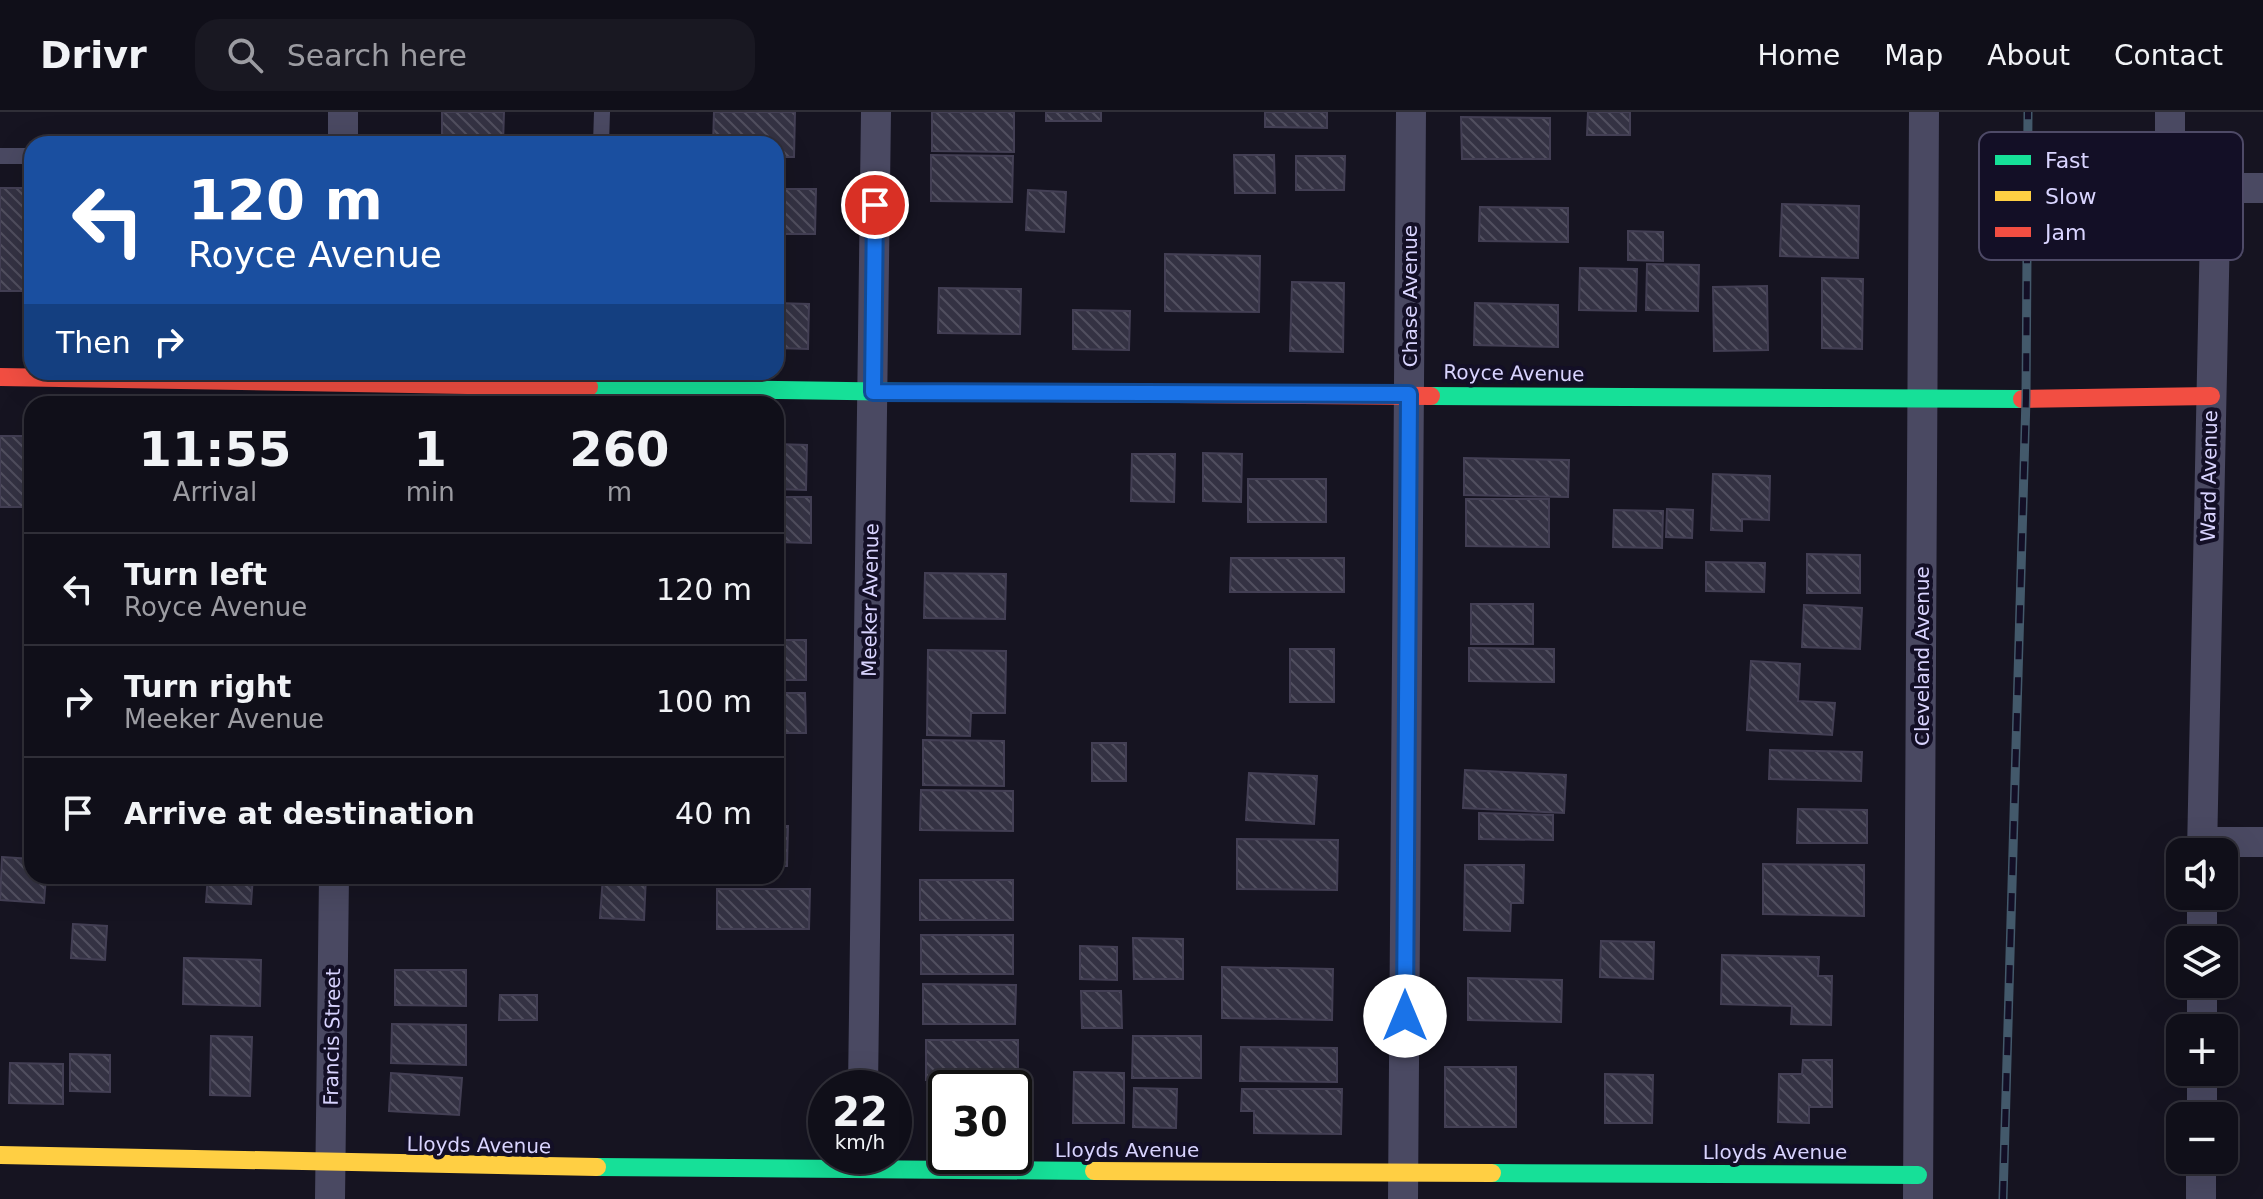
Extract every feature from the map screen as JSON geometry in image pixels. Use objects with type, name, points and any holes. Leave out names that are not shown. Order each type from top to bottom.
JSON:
[{"type":"street","points":[[343,112],[343,136]]},
{"type":"street","name":"Meeker Avenue","points":[[863,1070],[876,112]]},
{"type":"street","name":"Chase Avenue","points":[[1403,1185],[1411,112]]},
{"type":"street","name":"Cleveland Avenue","points":[[1918,1187],[1924,112]]},
{"type":"street","name":"Ward Avenue","points":[[2202,838],[2214,260]]},
{"type":"street","name":"Royce Avenue","points":[[0,377],[24,377]]},
{"type":"street","name":"Royce Avenue","points":[[224,380],[342,386],[590,380],[873,392],[1924,400],[2211,396]]},
{"type":"street","points":[[2238,844],[2263,842]]},
{"type":"street","name":"Francis Street","points":[[330,1199],[334,884]]},
{"type":"street","name":"Lloyds Avenue","points":[[0,1155],[862,1176],[1403,1185],[1918,1187]]},
{"type":"street","points":[[2201,1174],[2201,1199]]},
{"type":"lane","points":[[601,136],[602,112]]},
{"type":"lane","points":[[0,156],[24,156]]},
{"type":"building","points":[[442,112],[504,112],[503,136],[442,136]]},
{"type":"building","points":[[714,112],[795,112],[794,157],[784,157],[784,136],[713,136]]},
{"type":"building","points":[[932,112],[1014,112],[1014,152],[932,151]]},
{"type":"building","points":[[1046,112],[1101,112],[1101,121],[1046,121]]},
{"type":"building","points":[[1265,112],[1327,112],[1327,128],[1265,127]]},
{"type":"building","points":[[1588,112],[1630,112],[1630,135],[1587,135]]},
{"type":"building","points":[[1461,117],[1550,118],[1550,159],[1462,159]]},
{"type":"building","points":[[931,155],[1013,156],[1012,202],[931,201]]},
{"type":"building","points":[[1234,155],[1274,155],[1275,193],[1235,193]]},
{"type":"building","points":[[1296,156],[1345,156],[1344,190],[1296,190]]},
{"type":"building","points":[[0,188],[24,188],[24,291],[0,291]]},
{"type":"building","points":[[784,189],[816,189],[815,234],[784,234]]},
{"type":"building","points":[[1028,190],[1066,192],[1064,232],[1026,230]]},
{"type":"building","points":[[1782,204],[1859,206],[1858,258],[1780,256]]},
{"type":"building","points":[[1480,207],[1568,208],[1568,242],[1479,241]]},
{"type":"building","points":[[1628,231],[1663,232],[1663,261],[1628,260]]},
{"type":"building","points":[[1165,254],[1260,256],[1259,312],[1165,311]]},
{"type":"building","points":[[1647,264],[1699,265],[1698,311],[1646,310]]},
{"type":"building","points":[[1580,268],[1637,269],[1636,311],[1579,310]]},
{"type":"building","points":[[1822,278],[1863,279],[1862,349],[1822,348]]},
{"type":"building","points":[[1292,282],[1344,283],[1343,352],[1290,351]]},
{"type":"building","points":[[1767,286],[1768,350],[1714,351],[1713,287]]},
{"type":"building","points":[[939,288],[1021,289],[1020,334],[938,333]]},
{"type":"building","points":[[784,303],[809,304],[808,349],[784,348]]},
{"type":"building","points":[[1475,303],[1558,305],[1558,347],[1474,345]]},
{"type":"building","points":[[1073,310],[1130,311],[1129,350],[1073,349]]},
{"type":"building","points":[[0,436],[24,436],[23,507],[0,507]]},
{"type":"building","points":[[784,444],[807,445],[806,490],[784,489]]},
{"type":"building","points":[[1203,453],[1242,454],[1241,502],[1203,501]]},
{"type":"building","points":[[1132,454],[1175,454],[1174,502],[1131,501]]},
{"type":"building","points":[[1464,458],[1569,460],[1568,497],[1464,495]]},
{"type":"building","points":[[1713,474],[1770,476],[1769,520],[1742,519],[1742,531],[1711,530]]},
{"type":"building","points":[[1248,479],[1326,479],[1326,522],[1248,522]]},
{"type":"building","points":[[784,497],[811,497],[811,543],[784,542]]},
{"type":"building","points":[[1466,499],[1549,499],[1549,547],[1466,546]]},
{"type":"building","points":[[1667,509],[1693,510],[1692,538],[1666,537]]},
{"type":"building","points":[[1614,510],[1663,511],[1662,548],[1613,547]]},
{"type":"building","points":[[1807,554],[1860,555],[1860,593],[1807,593]]},
{"type":"building","points":[[1231,558],[1344,558],[1344,592],[1230,592]]},
{"type":"building","points":[[1706,562],[1765,563],[1764,592],[1706,591]]},
{"type":"building","points":[[925,573],[1006,574],[1005,619],[924,618]]},
{"type":"building","points":[[784,575],[785,575],[784,620]]},
{"type":"building","points":[[1471,604],[1533,604],[1533,644],[1471,644]]},
{"type":"building","points":[[1804,605],[1862,608],[1860,649],[1802,647]]},
{"type":"building","points":[[784,640],[806,640],[806,680],[784,680]]},
{"type":"building","points":[[1469,648],[1554,649],[1554,682],[1469,681]]},
{"type":"building","points":[[1290,649],[1334,649],[1334,702],[1290,702]]},
{"type":"building","points":[[928,650],[1006,651],[1005,713],[971,713],[970,736],[927,735]]},
{"type":"building","points":[[1751,661],[1800,664],[1798,701],[1835,703],[1832,735],[1747,730]]},
{"type":"building","points":[[784,693],[805,693],[806,733],[784,733]]},
{"type":"building","points":[[923,740],[1004,741],[1004,786],[923,785]]},
{"type":"building","points":[[1092,743],[1126,743],[1126,781],[1092,781]]},
{"type":"building","points":[[1770,750],[1862,752],[1861,781],[1769,779]]},
{"type":"building","points":[[1465,770],[1566,775],[1564,813],[1463,808]]},
{"type":"building","points":[[1249,773],[1317,776],[1314,824],[1246,820]]},
{"type":"building","points":[[921,790],[1013,791],[1013,831],[920,830]]},
{"type":"building","points":[[1798,809],[1867,810],[1867,843],[1797,843]]},
{"type":"building","points":[[1479,813],[1553,815],[1553,840],[1479,839]]},
{"type":"building","points":[[784,826],[788,826],[787,866],[784,866]]},
{"type":"building","points":[[1237,839],[1338,840],[1337,890],[1237,889]]},
{"type":"building","points":[[2,857],[24,858],[24,884],[45,884],[44,903],[0,900]]},
{"type":"building","points":[[1763,864],[1864,865],[1864,916],[1763,914]]},
{"type":"building","points":[[1465,865],[1524,865],[1523,903],[1511,903],[1510,931],[1464,930]]},
{"type":"building","points":[[920,880],[1013,880],[1013,920],[920,920]]},
{"type":"building","points":[[207,884],[252,884],[251,904],[206,902]]},
{"type":"building","points":[[602,884],[646,884],[644,920],[600,918]]},
{"type":"building","points":[[717,889],[810,889],[809,929],[717,929]]},
{"type":"building","points":[[73,924],[107,926],[105,960],[71,958]]},
{"type":"building","points":[[921,935],[1013,935],[1013,974],[921,974]]},
{"type":"building","points":[[1133,938],[1183,939],[1183,979],[1134,979]]},
{"type":"building","points":[[1601,941],[1654,942],[1653,979],[1600,977]]},
{"type":"building","points":[[1080,946],[1117,947],[1117,980],[1080,979]]},
{"type":"building","points":[[1722,955],[1819,957],[1818,976],[1832,976],[1831,1025],[1791,1024],[1792,1006],[1721,1004]]},
{"type":"building","points":[[184,958],[261,960],[260,1006],[183,1004]]},
{"type":"building","points":[[1222,967],[1333,969],[1332,1020],[1222,1018]]},
{"type":"building","points":[[395,970],[466,970],[466,1006],[395,1005]]},
{"type":"building","points":[[1468,978],[1562,980],[1561,1022],[1468,1020]]},
{"type":"building","points":[[923,984],[1016,985],[1015,1024],[923,1024]]},
{"type":"building","points":[[1081,991],[1121,991],[1122,1028],[1082,1028]]},
{"type":"building","points":[[500,995],[537,995],[537,1020],[499,1020]]},
{"type":"building","points":[[392,1024],[466,1025],[466,1065],[391,1063]]},
{"type":"building","points":[[211,1036],[252,1037],[250,1096],[210,1095]]},
{"type":"building","points":[[1133,1036],[1201,1036],[1201,1078],[1132,1078]]},
{"type":"building","points":[[926,1040],[1018,1040],[1018,1070],[928,1070],[926,1080]]},
{"type":"building","points":[[1241,1047],[1337,1048],[1337,1082],[1240,1081]]},
{"type":"building","points":[[70,1054],[110,1055],[110,1092],[70,1091]]},
{"type":"building","points":[[1803,1060],[1832,1060],[1832,1107],[1809,1107],[1809,1123],[1778,1122],[1779,1074],[1802,1074]]},
{"type":"building","points":[[10,1063],[63,1064],[63,1104],[9,1103]]},
{"type":"building","points":[[1445,1067],[1516,1067],[1516,1127],[1445,1127]]},
{"type":"building","points":[[1074,1072],[1124,1073],[1124,1123],[1073,1123]]},
{"type":"building","points":[[391,1073],[462,1078],[459,1115],[389,1111]]},
{"type":"building","points":[[1605,1074],[1653,1075],[1652,1123],[1605,1123]]},
{"type":"building","points":[[1134,1088],[1177,1089],[1176,1128],[1133,1127]]},
{"type":"building","points":[[1242,1089],[1342,1089],[1341,1134],[1254,1133],[1254,1111],[1241,1111]]},
{"type":"railway","points":[[2028,112],[2028,132]]},
{"type":"railway","points":[[2003,1199],[2026,398],[2027,260]]},
{"type":"traffic: fast","points":[[589,387],[914,392]]},
{"type":"traffic: fast","points":[[1431,396],[2022,399]]},
{"type":"traffic: fast","points":[[597,1167],[1094,1171]]},
{"type":"traffic: fast","points":[[1492,1173],[1918,1175]]},
{"type":"traffic: slow","points":[[0,1155],[597,1167]]},
{"type":"traffic: slow","points":[[1094,1171],[1492,1173]]},
{"type":"traffic: jam","points":[[0,377],[24,377]]},
{"type":"traffic: jam","points":[[177,380],[589,387]]},
{"type":"traffic: jam","points":[[914,392],[1431,396]]},
{"type":"traffic: jam","points":[[2022,399],[2211,396]]},
{"type":"route","points":[[875,205],[873,392],[1409,394],[1405,1016]]}]
